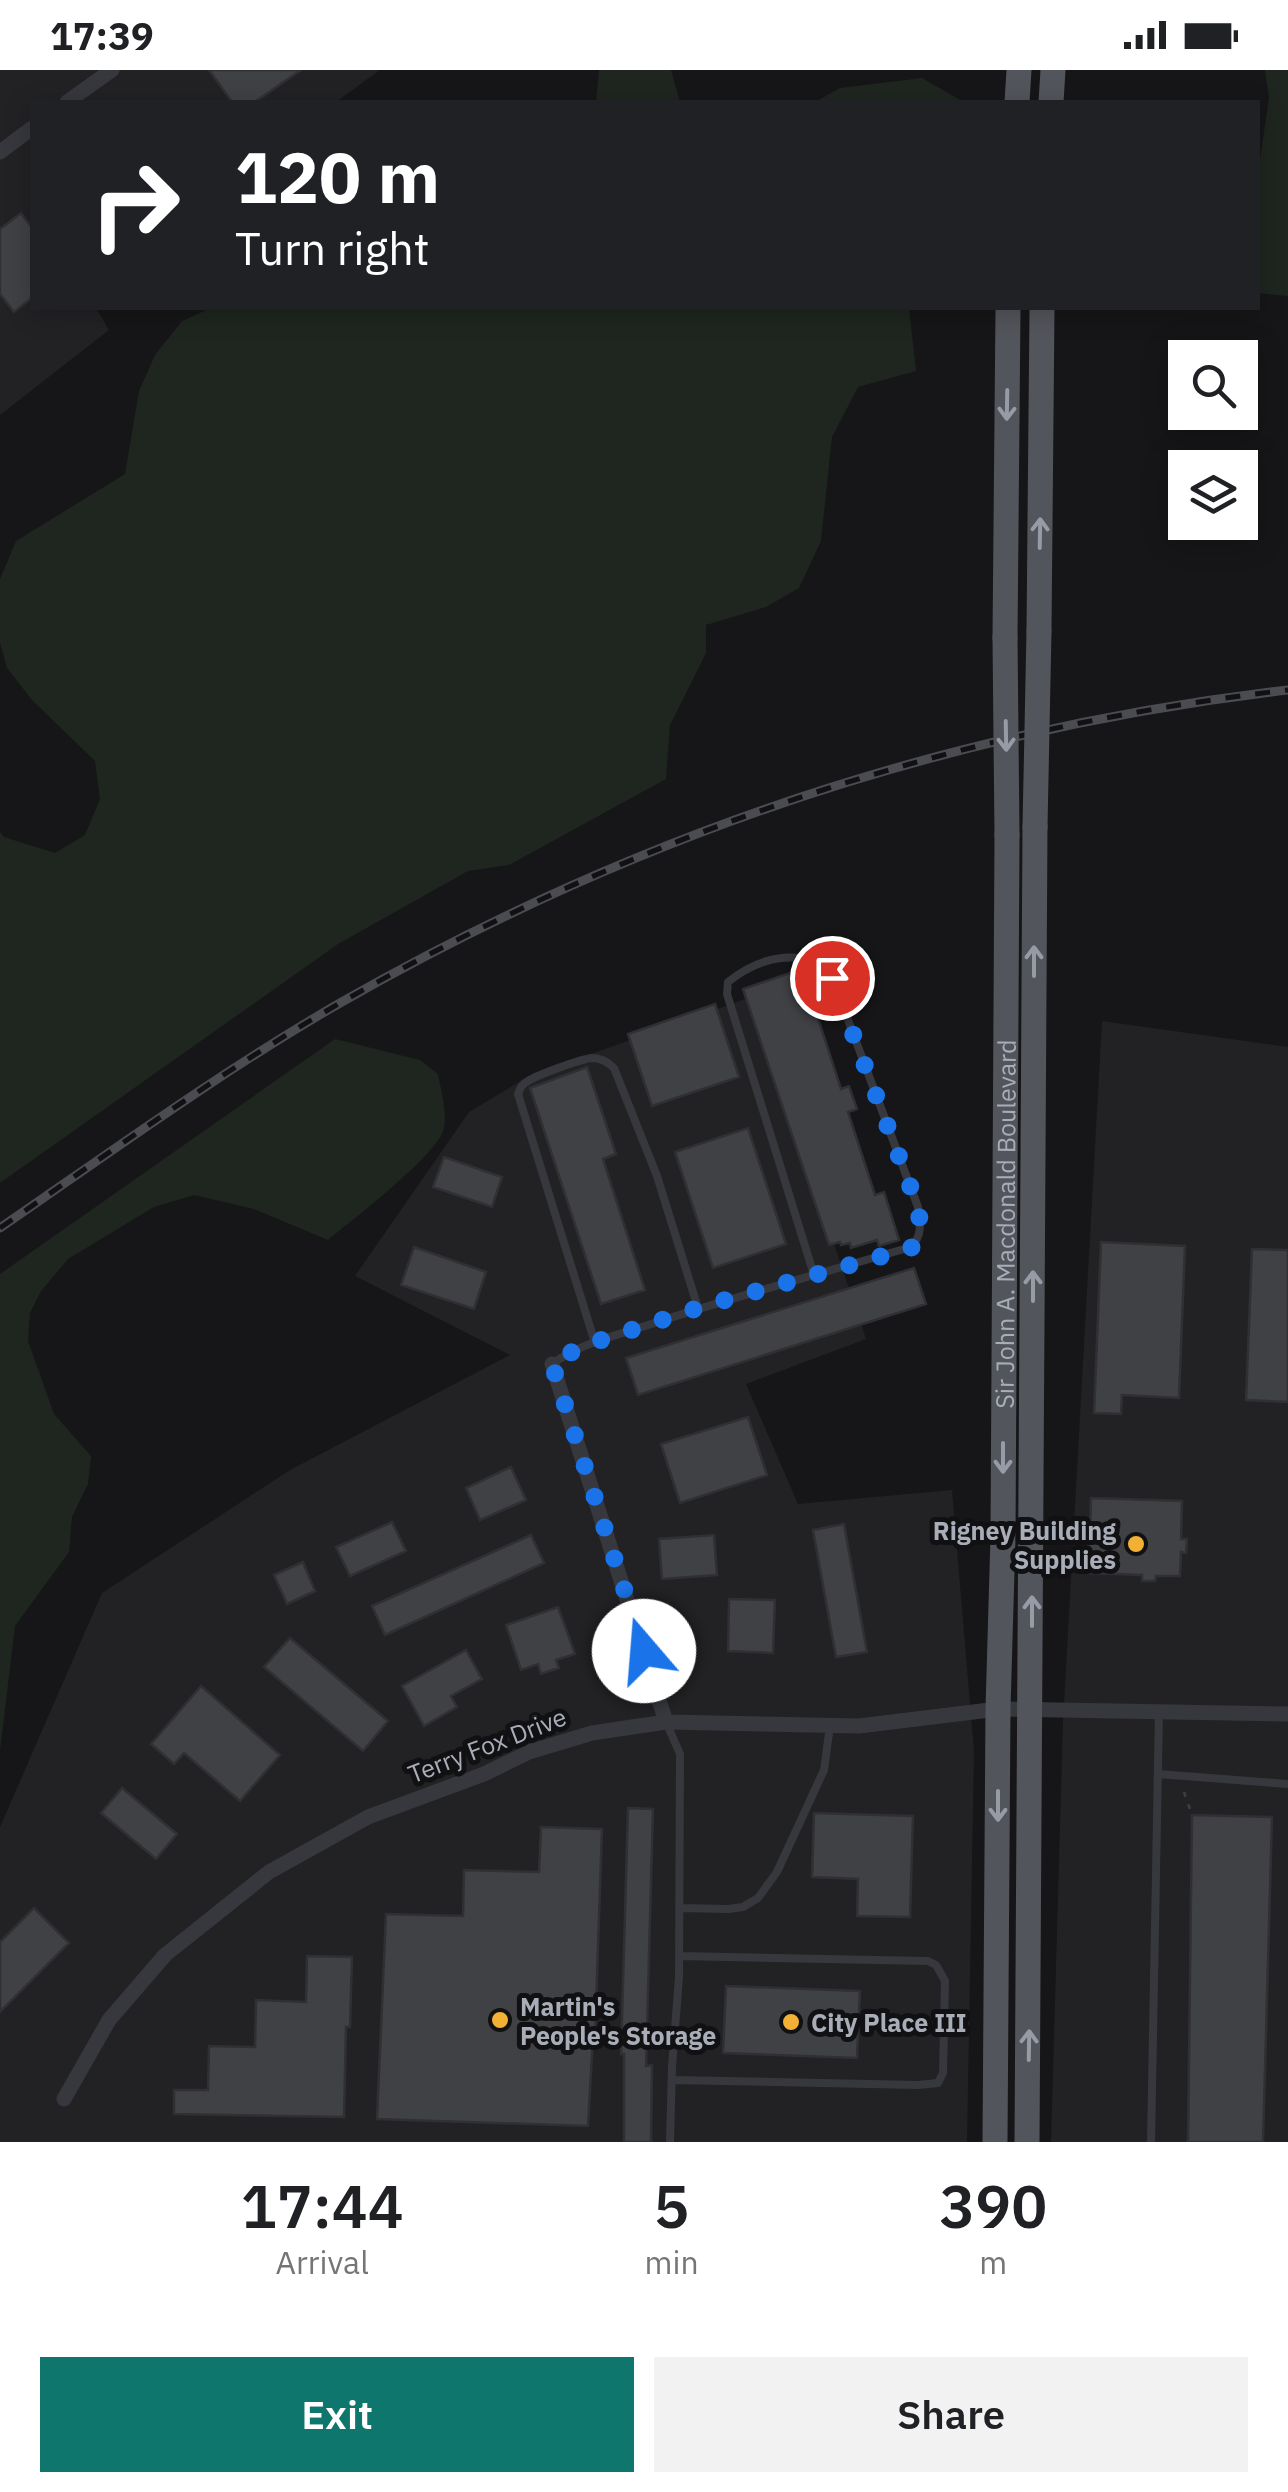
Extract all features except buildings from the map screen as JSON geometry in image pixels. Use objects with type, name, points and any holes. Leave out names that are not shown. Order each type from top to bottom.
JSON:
[{"type":"main road","points":[[1017,100],[1019,70]]},
{"type":"main road","points":[[1051,100],[1053,70]]},
{"type":"main road","name":"Sir John A. Macdonald Boulevard","points":[[996,2142],[1008,310]]},
{"type":"main road","name":"Sir John A. Macdonald Boulevard","points":[[1028,2142],[1035,826],[1042,310]]},
{"type":"street","points":[[70,100],[112,70]]},
{"type":"street","points":[[0,152],[30,130]]},
{"type":"street","points":[[552,1364],[666,1722]]},
{"type":"street","name":"Terry Fox Drive","points":[[64,2100],[109,2020],[165,1955],[269,1872],[368,1816],[484,1774],[529,1752],[592,1733],[666,1722],[859,1726],[998,1708],[1288,1714]]},
{"type":"lane","points":[[552,1364],[595,1343],[698,1308],[911,1248],[918,1240],[918,1207],[832,978],[824,968],[795,956],[742,971],[728,982],[727,994],[814,1275]]},
{"type":"lane","points":[[595,1343],[518,1094],[528,1080],[594,1058],[606,1060],[614,1068],[657,1176],[698,1308]]},
{"type":"lane","points":[[1151,2142],[1158,1711]]},
{"type":"lane","points":[[666,1722],[680,1754],[678,1956],[670,2142]]},
{"type":"lane","points":[[679,1908],[728,1909],[743,1907],[758,1898],[777,1872],[824,1770],[830,1726]]},
{"type":"lane","points":[[1158,1774],[1288,1784]]},
{"type":"lane","points":[[672,2080],[918,2085],[938,2083],[944,2057],[945,1981],[936,1965],[928,1961],[678,1956]]},
{"type":"path","points":[[1184,1792],[1192,1814]]},
{"type":"shaded area","points":[[0,70],[380,70],[339,100],[30,100],[30,310],[97,310],[109,330],[0,415]]},
{"type":"shaded area","points":[[599,70],[671,70],[679,100],[596,100]]},
{"type":"shaded area","points":[[1265,70],[1288,70],[1288,296],[1260,293],[1260,159],[1269,98]]},
{"type":"shaded area","points":[[922,78],[960,100],[819,100],[840,88]]},
{"type":"shaded area","points":[[207,310],[909,310],[916,371],[858,387],[832,437],[821,541],[799,588],[766,607],[706,625],[706,653],[670,725],[666,779],[509,865],[468,871],[338,944],[0,1183],[0,832],[4,837],[55,853],[85,835],[100,799],[95,761],[32,700],[7,668],[0,643],[0,579],[16,541],[125,474],[139,391],[155,355],[182,321]]},
{"type":"shaded area","points":[[751,997],[866,1339],[746,1384],[798,1504],[952,1490],[974,1751],[967,2142],[0,2142],[0,1827],[102,1593],[290,1470],[510,1355],[355,1276],[469,1112],[529,1076]]},
{"type":"shaded area","points":[[1102,1021],[1288,1047],[1288,2142],[1051,2142],[1063,1722]]},
{"type":"shaded area","points":[[335,1039],[420,1060],[438,1074],[444,1128],[427,1153],[393,1186],[328,1240],[254,1209],[194,1195],[154,1207],[68,1259],[41,1291],[30,1313],[28,1341],[54,1414],[91,1456],[88,1484],[72,1517],[69,1552],[15,1626],[0,1751],[0,1274]]},
{"type":"railway","points":[[0,1228],[210,1084],[340,1003],[451,943],[680,840],[798,798],[917,762],[1039,732],[1163,708],[1288,690]]},
{"type":"place","name":"Rigney Building Supplies","points":[[1136,1544]]},
{"type":"place","name":"Martin's People's Storage","points":[[500,2020]]},
{"type":"place","name":"City Place III","points":[[791,2022]]},
{"type":"route","points":[[644,1651],[552,1364],[580,1347],[707,1305],[911,1248],[918,1240],[918,1207],[832,978]]}]
